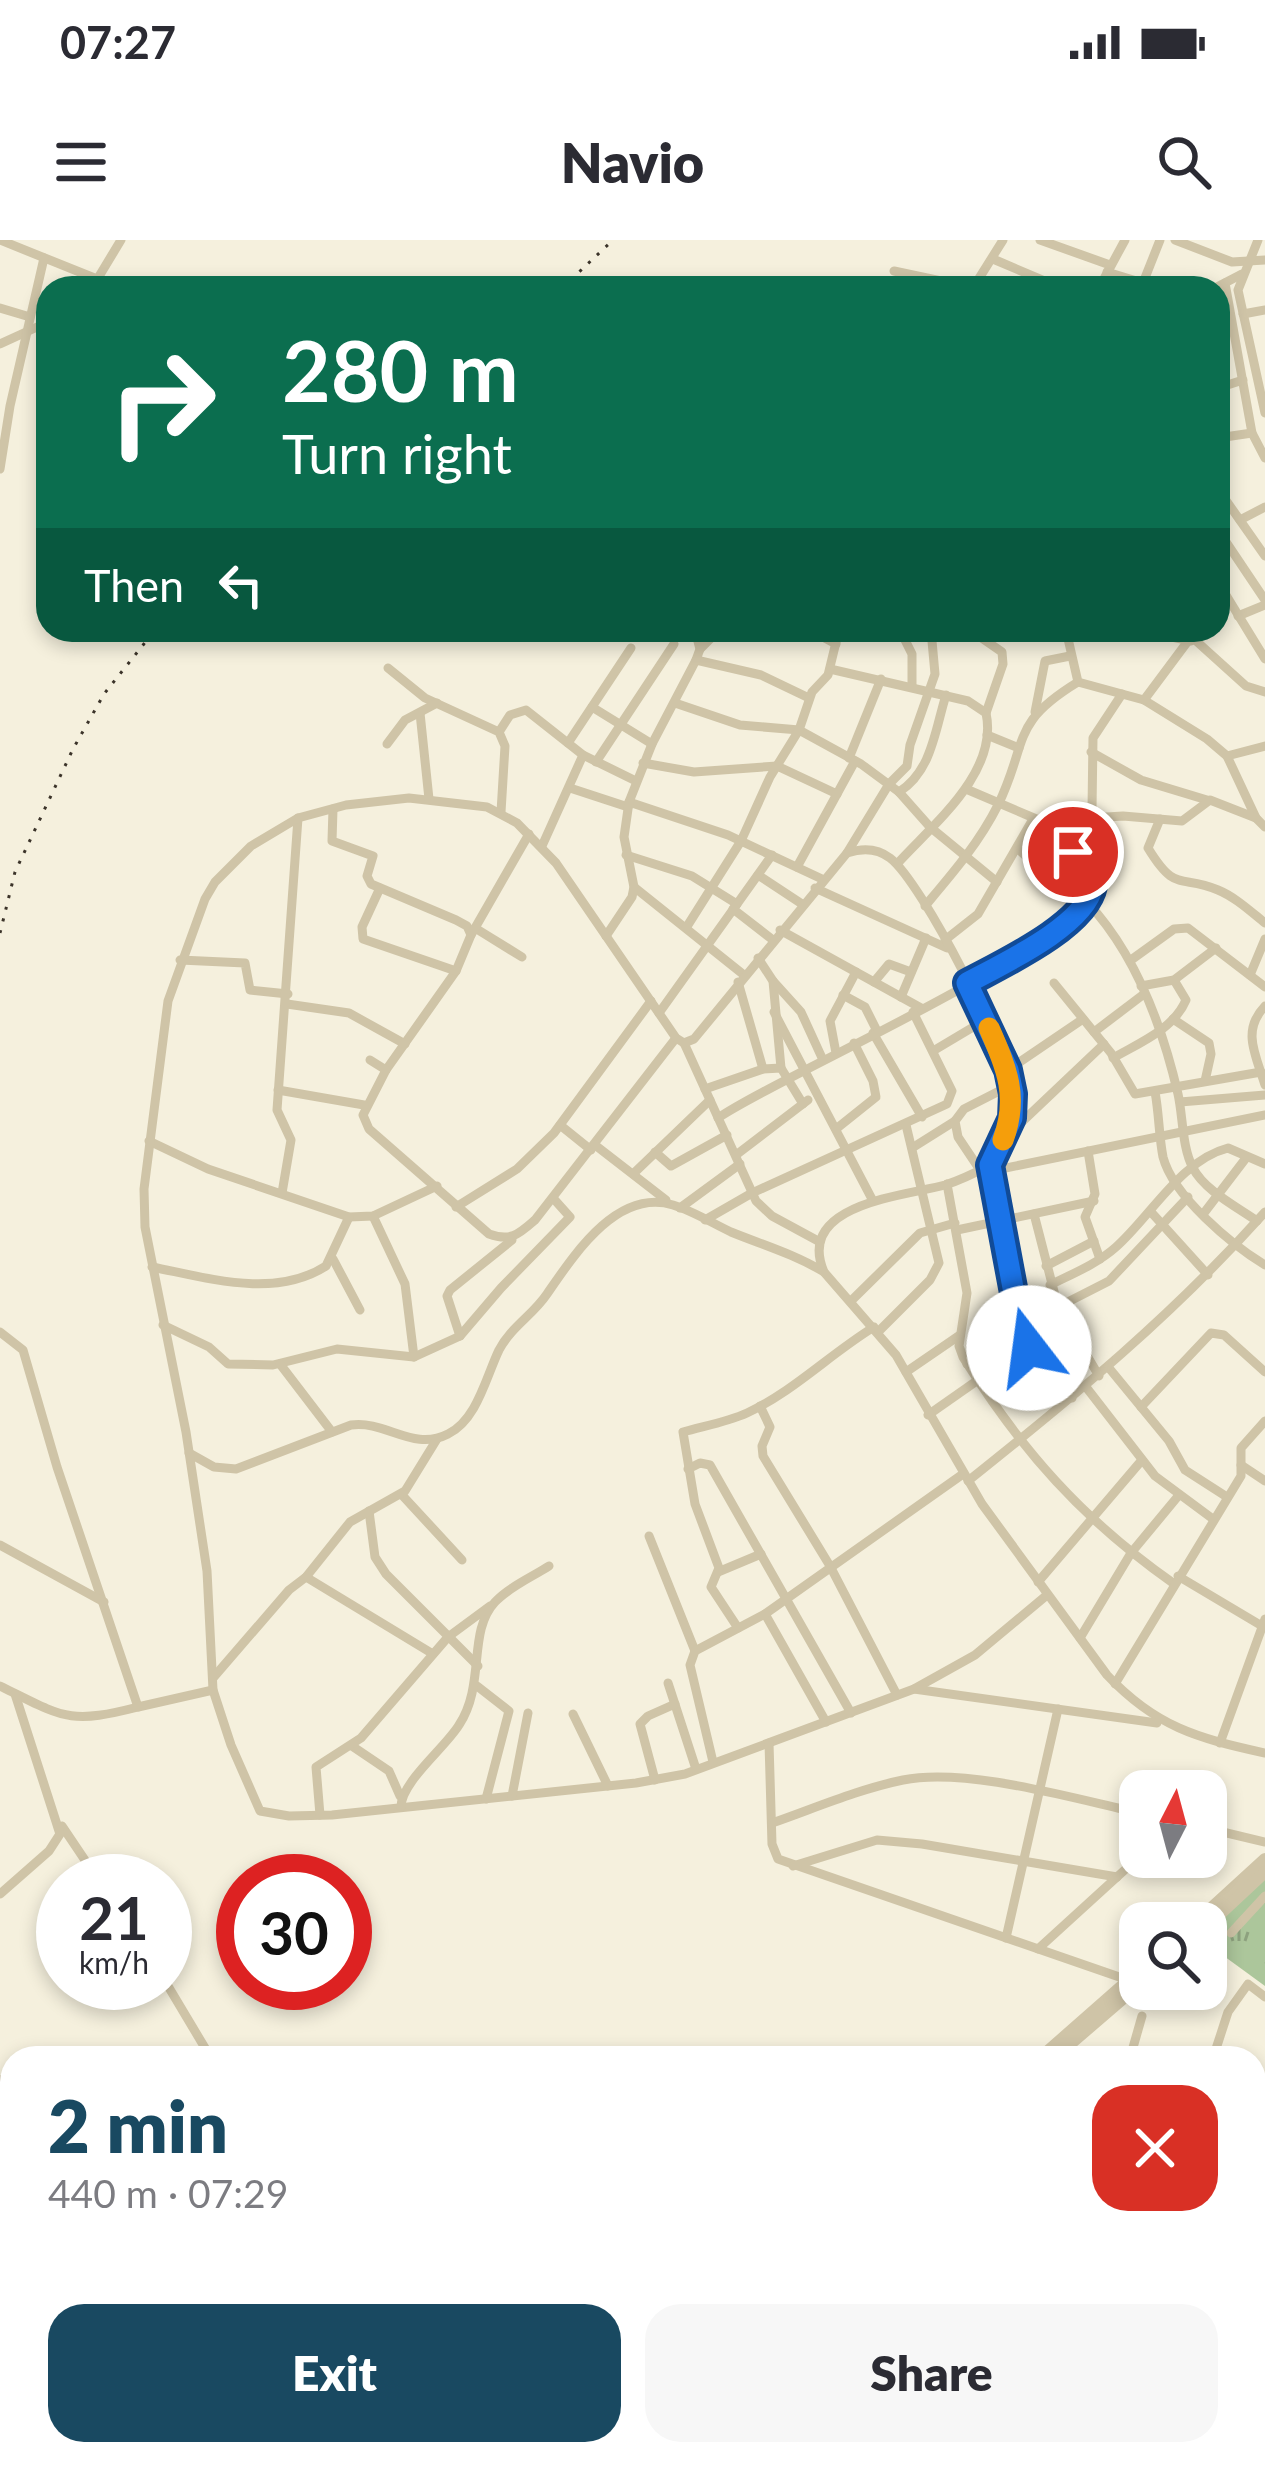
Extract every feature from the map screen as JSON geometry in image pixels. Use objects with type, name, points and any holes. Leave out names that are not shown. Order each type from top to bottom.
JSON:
[{"type":"street","points":[[0,240],[79,276]]},
{"type":"street","points":[[99,276],[121,240]]},
{"type":"street","points":[[982,276],[1003,240]]},
{"type":"street","points":[[1105,276],[1125,240]]},
{"type":"street","points":[[1146,276],[1160,240]]},
{"type":"street","points":[[1174,240],[1201,245],[1245,269]]},
{"type":"street","points":[[1258,240],[1238,290],[1265,412]]},
{"type":"street","points":[[1047,241],[1124,276]]},
{"type":"street","points":[[40,276],[44,258]]},
{"type":"street","points":[[993,259],[1033,276]]},
{"type":"street","points":[[1230,279],[1265,260]]},
{"type":"street","points":[[894,271],[918,276]]},
{"type":"street","points":[[0,469],[36,292]]},
{"type":"street","points":[[0,308],[30,317]]},
{"type":"street","points":[[1230,332],[1265,310]]},
{"type":"street","points":[[1230,318],[1252,433],[1265,458]]},
{"type":"street","points":[[0,344],[36,327]]},
{"type":"street","points":[[1230,384],[1243,380]]},
{"type":"street","points":[[1230,436],[1252,433]]},
{"type":"street","points":[[1230,506],[1265,556]]},
{"type":"street","points":[[1240,520],[1265,507]]},
{"type":"street","points":[[1230,551],[1265,603],[1238,616]]},
{"type":"street","points":[[1230,602],[1265,659]]},
{"type":"street","points":[[696,642],[698,655]]},
{"type":"street","points":[[606,936],[634,887],[626,855],[628,805],[636,782],[698,655],[709,642]]},
{"type":"street","points":[[686,928],[741,841],[799,730],[808,698],[830,669],[833,642]]},
{"type":"street","points":[[906,642],[913,654],[912,687]]},
{"type":"street","points":[[460,1336],[447,1296],[450,1290],[516,1237],[553,1198],[680,1041],[694,1040],[847,854],[889,784],[907,766],[936,663],[933,642]]},
{"type":"street","points":[[897,864],[966,789],[979,764],[986,713],[1004,658],[990,642]]},
{"type":"street","points":[[1068,642],[1078,682]]},
{"type":"street","points":[[1144,700],[1187,642]]},
{"type":"street","points":[[1195,642],[1246,686],[1265,692]]},
{"type":"street","points":[[596,762],[674,644]]},
{"type":"street","points":[[568,743],[631,648]]},
{"type":"street","points":[[698,655],[760,675],[808,698]]},
{"type":"street","points":[[925,906],[965,857],[999,803],[1035,712],[1045,661],[1070,656]]},
{"type":"street","points":[[388,668],[416,692],[499,732],[505,746],[501,812]]},
{"type":"street","points":[[830,669],[968,701],[986,713]]},
{"type":"street","points":[[797,867],[837,794],[881,680]]},
{"type":"street","points":[[1078,682],[1144,700],[1185,723],[1227,756],[1261,822]]},
{"type":"street","points":[[1035,712],[1078,682]]},
{"type":"street","points":[[633,1174],[708,1095],[763,1069],[785,1073],[824,1060],[1043,939],[1089,899],[1093,886],[1076,872],[1072,859],[1090,819],[1093,738],[1122,694]]},
{"type":"street","points":[[899,792],[920,775],[946,695]]},
{"type":"street","points":[[387,744],[405,720],[437,703]]},
{"type":"street","points":[[675,703],[740,725],[799,730],[889,784],[930,827],[997,882]]},
{"type":"street","points":[[592,707],[652,744]]},
{"type":"street","points":[[499,732],[511,715],[526,710],[596,762],[636,782]]},
{"type":"street","points":[[420,713],[429,799]]},
{"type":"street","points":[[986,735],[1019,748]]},
{"type":"street","points":[[1227,756],[1265,746]]},
{"type":"street","points":[[1090,752],[1141,780],[1210,800],[1261,822]]},
{"type":"street","points":[[542,846],[584,754]]},
{"type":"street","points":[[1094,770],[1103,759]]},
{"type":"street","points":[[643,764],[694,772],[777,766],[837,794]]},
{"type":"street","points":[[570,788],[741,841],[947,945]]},
{"type":"street","points":[[966,789],[1033,819],[1182,820],[1210,800]]},
{"type":"street","points":[[820,1242],[772,1216],[752,1193],[680,1041],[578,891],[542,846],[501,812],[469,802],[429,799],[333,809],[298,818],[264,836],[215,882],[180,960],[168,1001],[144,1189],[152,1267],[207,1571],[213,1684],[231,1745],[260,1811],[320,1815],[401,1803],[608,1786],[696,1769],[914,1689],[975,1655],[1047,1594]]},
{"type":"street","points":[[333,809],[332,841],[369,852],[373,862],[367,880],[456,920],[521,957]]},
{"type":"street","points":[[282,1193],[291,1140],[277,1109],[298,818]]},
{"type":"street","points":[[947,945],[978,914],[1033,819]]},
{"type":"street","points":[[1160,819],[1148,848],[1172,878],[1219,890],[1265,923]]},
{"type":"street","points":[[516,1237],[489,1234],[369,1129],[363,1115],[364,1105],[386,1070],[455,971],[529,834]]},
{"type":"street","points":[[847,854],[862,848],[887,855],[897,864],[947,945],[1008,1070],[1012,1118],[987,1169]]},
{"type":"street","points":[[695,1651],[765,1614],[1018,1441],[1104,1372],[1208,1275],[1261,1216],[1219,1194],[1192,1168],[1176,1085],[1131,960],[1114,933],[1089,899],[1063,890],[1017,848]]},
{"type":"street","points":[[626,855],[671,867],[713,889],[777,935],[901,997],[917,1010],[952,1091],[947,1104],[752,1193],[705,1220]]},
{"type":"street","points":[[659,1012],[772,855]]},
{"type":"street","points":[[758,875],[802,904]]},
{"type":"street","points":[[634,887],[707,945],[741,979],[763,1069]]},
{"type":"street","points":[[380,888],[362,927],[363,939],[455,971]]},
{"type":"street","points":[[1131,960],[1181,927],[1265,987]]},
{"type":"street","points":[[901,997],[926,938]]},
{"type":"street","points":[[1250,975],[1265,939]]},
{"type":"street","points":[[1094,1032],[1143,990],[1174,980],[1216,948]]},
{"type":"street","points":[[758,958],[801,1012],[824,1060]]},
{"type":"street","points":[[180,960],[244,963],[250,991],[350,1013],[405,1044]]},
{"type":"street","points":[[874,982],[889,964],[911,973]]},
{"type":"street","points":[[836,1053],[830,1021],[856,972]]},
{"type":"street","points":[[1114,1058],[1158,1033],[1173,1018],[1186,1000],[1174,980]]},
{"type":"street","points":[[773,981],[785,1073],[803,1104]]},
{"type":"street","points":[[1054,983],[1104,1044],[1135,1094],[1205,1081],[1264,1077],[1250,1034],[1253,1019],[1265,1006]]},
{"type":"street","points":[[843,995],[865,1007],[922,1117]]},
{"type":"street","points":[[456,1207],[517,1168],[560,1125],[652,1001]]},
{"type":"street","points":[[774,1012],[873,1201]]},
{"type":"street","points":[[1173,1018],[1209,1043],[1205,1081]]},
{"type":"street","points":[[1008,1070],[1083,1019]]},
{"type":"street","points":[[932,1051],[985,1020]]},
{"type":"street","points":[[836,1129],[876,1097],[854,1043]]},
{"type":"street","points":[[1003,1141],[1104,1044]]},
{"type":"street","points":[[370,1060],[386,1070]]},
{"type":"street","points":[[718,1118],[785,1073]]},
{"type":"street","points":[[912,1148],[955,1121],[964,1109],[1011,1085]]},
{"type":"street","points":[[278,1090],[364,1105]]},
{"type":"street","points":[[1155,1092],[1164,1159],[1176,1184],[1234,1246],[1265,1264]]},
{"type":"street","points":[[189,1454],[214,1467],[236,1469],[360,1424],[412,1440],[436,1439],[463,1424],[504,1341],[535,1309],[582,1246],[627,1208],[657,1202],[676,1206],[817,1093]]},
{"type":"street","points":[[1180,1102],[1265,1095]]},
{"type":"street","points":[[824,1272],[818,1257],[820,1242],[832,1222],[873,1201],[947,1184],[987,1169],[1264,1115]]},
{"type":"street","points":[[955,1121],[958,1137],[987,1169],[1023,1338],[1072,1398]]},
{"type":"street","points":[[718,1573],[698,1516],[682,1432],[760,1406],[812,1374],[828,1356],[876,1329],[936,1272],[938,1252],[906,1124]]},
{"type":"street","points":[[560,1125],[676,1206],[790,1252],[824,1272],[876,1329],[906,1372],[965,1477],[1038,1582],[1115,1684],[1163,1724]]},
{"type":"street","points":[[656,1152],[671,1166],[727,1135]]},
{"type":"street","points":[[149,1141],[208,1169],[349,1217],[373,1216],[437,1186]]},
{"type":"street","points":[[1204,1214],[1249,1160],[1265,1148]]},
{"type":"street","points":[[1050,1286],[1100,1258],[1192,1168],[1221,1149],[1233,1149],[1265,1164]]},
{"type":"street","points":[[1088,1151],[1094,1201],[1085,1217],[1100,1258]]},
{"type":"street","points":[[947,1184],[968,1293],[959,1346],[1018,1441],[1090,1519],[1131,1553],[1263,1622],[1220,1743]]},
{"type":"street","points":[[1058,1307],[1109,1281],[1188,1197]]},
{"type":"street","points":[[163,1325],[209,1347],[228,1364],[280,1364],[338,1349],[414,1357],[460,1336],[570,1217],[553,1198]]},
{"type":"street","points":[[852,1300],[911,1240],[932,1227],[1001,1221],[1094,1201]]},
{"type":"street","points":[[1151,1212],[1208,1275]]},
{"type":"street","points":[[1034,1214],[1058,1307],[1104,1372],[1169,1442],[1185,1470],[1227,1497]]},
{"type":"street","points":[[373,1216],[408,1295],[414,1357]]},
{"type":"street","points":[[152,1267],[247,1284],[289,1281],[313,1274],[333,1259],[349,1217]]},
{"type":"street","points":[[1046,1266],[1094,1241]]},
{"type":"street","points":[[333,1259],[360,1310]]},
{"type":"street","points":[[0,1332],[23,1350],[138,1707]]},
{"type":"street","points":[[1141,1407],[1211,1333],[1224,1335],[1265,1372]]},
{"type":"street","points":[[906,1372],[960,1335]]},
{"type":"street","points":[[967,1364],[1023,1338]]},
{"type":"street","points":[[280,1364],[332,1432]]},
{"type":"street","points":[[928,1415],[978,1380]]},
{"type":"street","points":[[1086,1387],[1142,1460],[1179,1496],[1213,1519]]},
{"type":"street","points":[[760,1406],[770,1427],[761,1446],[764,1456],[830,1566],[897,1695]]},
{"type":"street","points":[[1115,1684],[1241,1476],[1241,1448],[1265,1421]]},
{"type":"street","points":[[0,1686],[66,1718],[99,1717],[213,1684],[350,1522],[401,1495],[436,1439]]},
{"type":"street","points":[[1038,1582],[1142,1460]]},
{"type":"street","points":[[688,1469],[700,1463],[710,1465],[851,1712]]},
{"type":"street","points":[[1241,1465],[1265,1481]]},
{"type":"street","points":[[401,1495],[462,1560]]},
{"type":"street","points":[[1080,1638],[1131,1553],[1179,1496]]},
{"type":"street","points":[[369,1511],[379,1564],[478,1666]]},
{"type":"street","points":[[649,1536],[695,1651],[690,1665],[713,1762]]},
{"type":"street","points":[[0,1545],[104,1603]]},
{"type":"street","points":[[738,1628],[711,1587],[718,1573],[761,1554]]},
{"type":"street","points":[[320,1815],[316,1767],[352,1746],[466,1620],[549,1566]]},
{"type":"street","points":[[306,1577],[433,1654]]},
{"type":"street","points":[[401,1803],[456,1730],[476,1686],[482,1626],[492,1605]]},
{"type":"street","points":[[765,1614],[826,1722]]},
{"type":"street","points":[[668,1682],[696,1769]]},
{"type":"street","points":[[476,1686],[509,1711],[486,1798]]},
{"type":"street","points":[[914,1689],[1163,1724],[1265,1753]]},
{"type":"street","points":[[0,1894],[56,1845],[60,1834],[15,1694]]},
{"type":"street","points":[[655,1780],[640,1724],[675,1704]]},
{"type":"street","points":[[1006,1938],[1058,1709]]},
{"type":"street","points":[[512,1796],[528,1713]]},
{"type":"street","points":[[573,1714],[608,1786]]},
{"type":"street","points":[[769,1743],[773,1850],[778,1859],[1119,1973]]},
{"type":"street","points":[[352,1746],[388,1771],[401,1803]]},
{"type":"street","points":[[772,1822],[908,1779],[938,1778],[1039,1791],[1119,1808]]},
{"type":"street","points":[[56,1817],[80,1854]]},
{"type":"street","points":[[1227,1833],[1265,1842]]},
{"type":"street","points":[[793,1866],[877,1840],[1117,1877]]},
{"type":"street","points":[[1218,1902],[1265,1859]]},
{"type":"street","points":[[1227,1907],[1265,1871]]},
{"type":"street","points":[[1038,1948],[1117,1877]]},
{"type":"street","points":[[1231,1933],[1265,1896]]},
{"type":"street","points":[[1218,2046],[1228,2012],[1248,1984],[1265,1997]]},
{"type":"street","points":[[1054,2046],[1119,1992]]},
{"type":"street","points":[[1066,2046],[1119,1995]]},
{"type":"street","points":[[182,2010],[204,2046]]},
{"type":"street","points":[[1133,2046],[1142,2016]]},
{"type":"green space","points":[[1265,1869],[1265,1986],[1227,1958],[1227,1904]]},
{"type":"railway","points":[[575,276],[613,240]]},
{"type":"railway","points":[[0,933],[15,872],[73,749],[104,694],[145,642]]},
{"type":"slow traffic","points":[[989,1028],[1013,1094],[1012,1118],[1003,1140]]},
{"type":"route","points":[[1029,1348],[1020,1325],[990,1165],[1012,1118],[1013,1094],[1008,1070],[967,983],[1043,939],[1087,902],[1093,886],[1072,866],[1073,852]]}]
